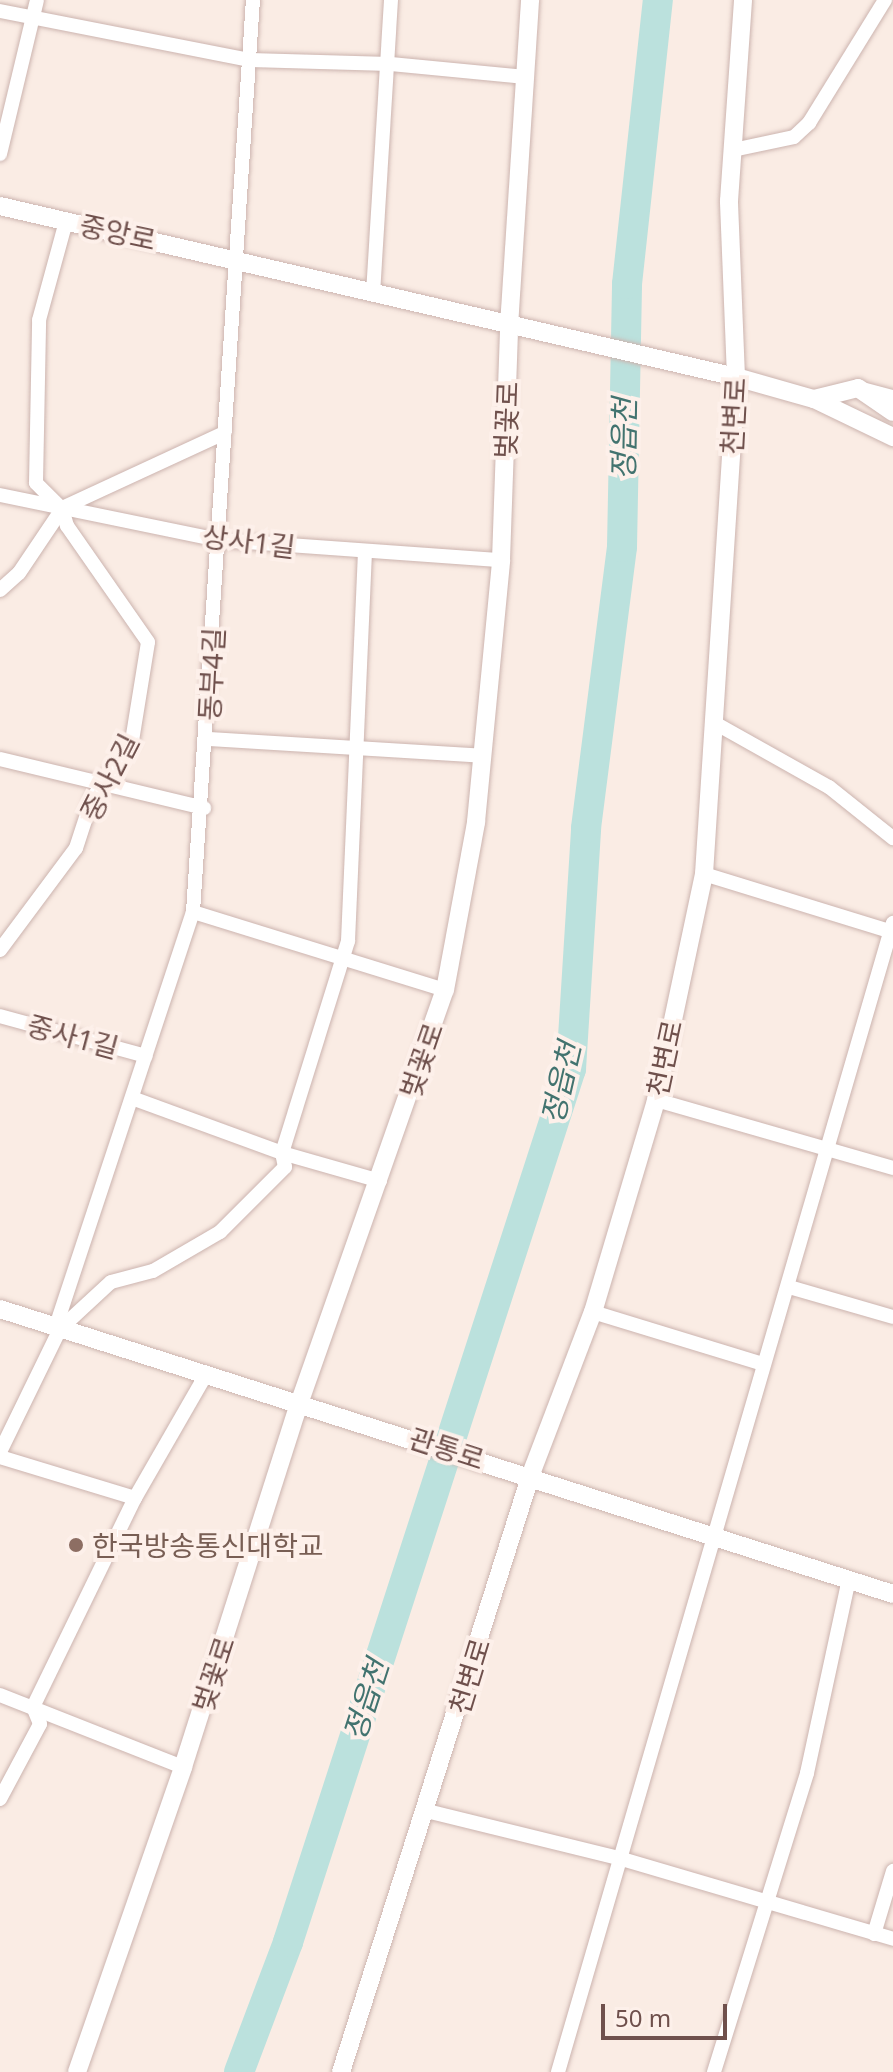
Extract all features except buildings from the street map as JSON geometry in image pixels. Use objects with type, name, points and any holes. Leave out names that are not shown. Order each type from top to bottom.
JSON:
[{"type":"street","points":[[0,154],[37,0]]},
{"type":"street","name":"동부4길","points":[[58,1328],[193,912],[204,808],[224,433],[253,0]]},
{"type":"street","points":[[373,294],[390,64],[391,0]]},
{"type":"street","name":"벚꽃로","points":[[77,2072],[183,1767],[300,1401],[445,990],[483,756],[501,560],[509,326],[530,0]]},
{"type":"street","name":"천변로","points":[[341,2072],[427,1811],[531,1474],[593,1312],[656,1100],[704,874],[736,377],[729,201],[743,0]]},
{"type":"street","points":[[733,150],[794,137],[809,123],[885,0]]},
{"type":"street","points":[[0,11],[250,60],[390,64],[526,77]]},
{"type":"street","name":"중앙로","points":[[0,206],[236,258],[373,294],[698,371],[736,377],[814,399],[893,437]]},
{"type":"street","name":"중사2길","points":[[0,950],[76,848],[92,799],[132,741],[148,642],[67,526],[62,509],[36,483],[39,320],[66,221]]},
{"type":"street","points":[[858,388],[893,412]]},
{"type":"street","points":[[814,399],[858,388],[893,397]]},
{"type":"street","points":[[0,590],[19,573],[62,509],[224,433]]},
{"type":"street","name":"상사1길","points":[[0,495],[219,540],[365,553],[501,560]]},
{"type":"street","points":[[135,1498],[0,1455],[58,1328],[111,1282],[153,1271],[220,1232],[285,1167],[282,1153],[339,959],[348,941],[359,745],[365,553]]},
{"type":"street","points":[[713,722],[829,787],[893,838]]},
{"type":"street","points":[[208,739],[359,745],[483,756]]},
{"type":"street","points":[[0,759],[204,808]]},
{"type":"street","points":[[558,2072],[892,929],[704,874]]},
{"type":"street","points":[[193,912],[445,990]]},
{"type":"street","name":"중사1길","points":[[0,1016],[146,1056]]},
{"type":"street","points":[[132,1098],[282,1153],[380,1181]]},
{"type":"street","points":[[656,1100],[893,1168]]},
{"type":"street","points":[[789,1287],[893,1317]]},
{"type":"street","name":"관통로","points":[[0,1309],[531,1474],[893,1594]]},
{"type":"street","points":[[593,1312],[763,1364]]},
{"type":"street","points":[[0,1799],[40,1724],[33,1707],[135,1498],[207,1373]]},
{"type":"street","points":[[714,2072],[764,1900],[807,1773],[849,1579]]},
{"type":"street","points":[[0,1695],[183,1767]]},
{"type":"street","points":[[427,1811],[622,1859],[893,1939]]},
{"type":"street","points":[[874,1934],[893,1871]]},
{"type":"waterway","name":"정읍천","points":[[239,2072],[288,1942],[571,1069],[586,828],[622,547],[627,284],[658,0]]},
{"type":"place","name":"한국방송통신대학교","points":[[76,1545]]}]
